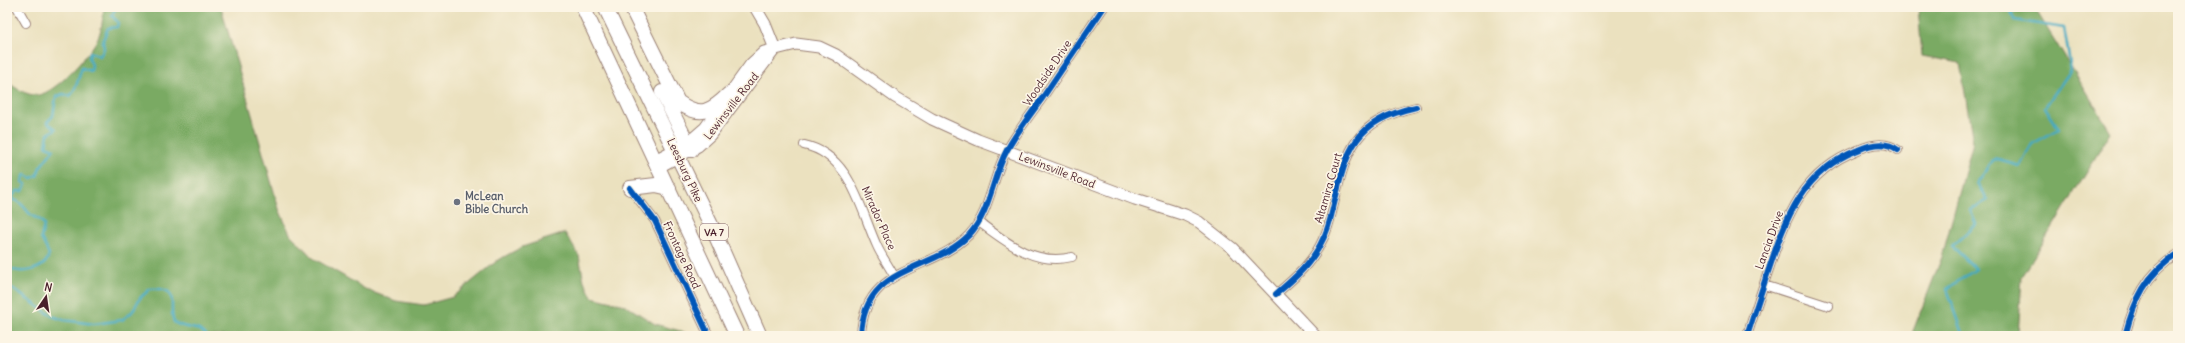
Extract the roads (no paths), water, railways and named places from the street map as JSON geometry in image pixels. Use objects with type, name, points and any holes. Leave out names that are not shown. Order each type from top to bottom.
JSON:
[{"type":"highway","name":"Leesburg Pike","points":[[583,7],[737,336]]},
{"type":"highway","name":"Leesburg Pike","points":[[605,7],[683,150],[760,336]]},
{"type":"highway","points":[[621,7],[683,150]]},
{"type":"highway","points":[[631,7],[678,102],[688,110],[700,112],[718,105],[729,94]]},
{"type":"highway","points":[[630,188],[656,185],[669,188]]},
{"type":"main road","points":[[754,7],[765,24],[775,49]]},
{"type":"main road","name":"Lewinsville Road","points":[[683,150],[705,128],[751,64],[760,55],[775,49],[801,44],[827,50],[913,108],[978,140],[1135,199],[1185,215],[1199,222],[1232,248],[1315,336]]},
{"type":"main road","name":"Lewinsville Road","points":[[657,164],[683,150],[698,146],[721,122],[775,49]]},
{"type":"street","points":[[17,7],[26,24]]},
{"type":"street","name":"Woodside Drive","points":[[979,222],[1007,151],[1104,7]]},
{"type":"street","name":"Altamira Court","points":[[1276,294],[1300,273],[1318,251],[1329,224],[1344,166],[1353,144],[1361,134],[1378,120],[1416,107]]},
{"type":"street","name":"Lancia Drive","points":[[1746,336],[1786,220],[1801,193],[1811,181],[1836,160],[1862,148],[1884,144],[1892,146],[1898,150]]},
{"type":"street","name":"Mirador Place","points":[[804,145],[814,147],[829,156],[847,177],[862,205],[878,247],[894,276]]},
{"type":"street","name":"Frontage Road","points":[[630,188],[655,221],[709,336]]},
{"type":"street","points":[[861,336],[862,323],[871,301],[885,283],[894,276],[949,250],[969,234],[979,222],[1010,244],[1032,256],[1053,259],[1072,257]]},
{"type":"street","points":[[2125,336],[2135,302],[2141,290],[2157,269],[2178,254]]},
{"type":"street","points":[[1764,285],[1829,306]]},
{"type":"waterway","points":[[10,199],[17,191],[23,191],[26,184],[22,182],[25,174],[31,178],[37,176],[40,167],[54,149],[46,146],[48,134],[56,129],[47,122],[53,116],[56,97],[63,94],[70,96],[76,87],[82,68],[91,71],[92,65],[89,58],[90,52],[100,56],[104,49],[103,40],[108,28],[117,27],[118,22],[112,16],[116,7]]},
{"type":"waterway","points":[[1964,336],[1947,289],[1976,269],[1952,246],[1976,224],[1970,210],[1988,200],[1977,183],[1994,159],[2020,166],[2032,144],[2059,129],[2045,107],[2071,70],[2064,28],[2014,20],[2010,7]]},
{"type":"waterway","points":[[7,200],[15,200],[31,215],[43,223],[44,225],[41,238],[49,254],[47,260],[43,264],[32,270],[19,271],[7,267]]},
{"type":"waterway","points":[[7,285],[52,316],[64,320],[94,324],[122,320],[132,312],[140,298],[150,289],[160,289],[167,291],[172,298],[172,316],[174,322],[182,326],[200,330],[207,336]]},
{"type":"place","name":"McLean Bible Church","points":[[457,202]]}]
